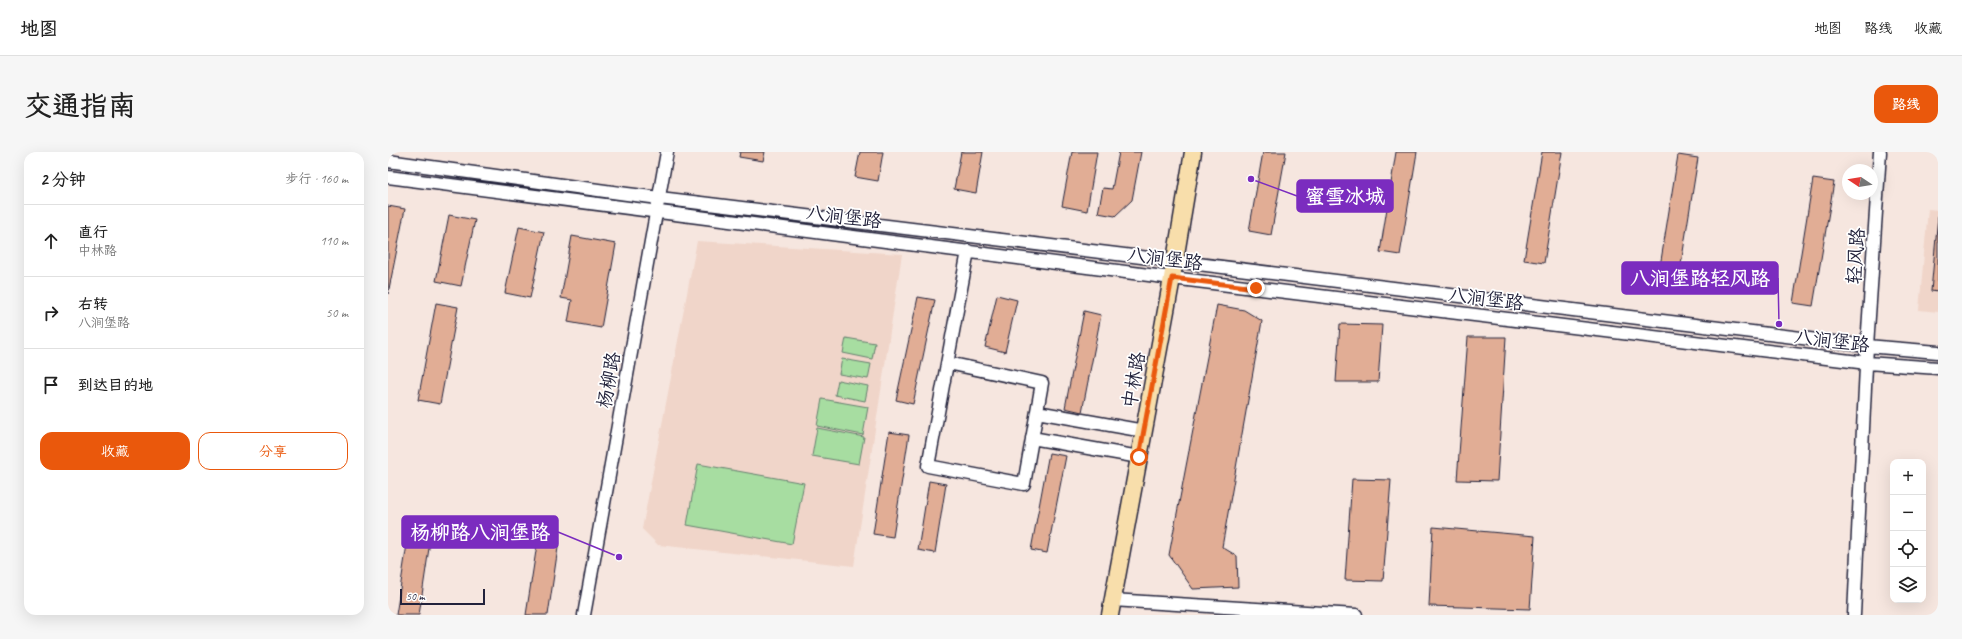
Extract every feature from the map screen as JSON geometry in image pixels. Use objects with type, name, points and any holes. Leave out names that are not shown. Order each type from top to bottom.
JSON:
[{"type":"main road","name":"中林路","points":[[1111,608],[1173,270],[1192,152]]},
{"type":"street","name":"杨柳路","points":[[584,615],[667,152]]},
{"type":"street","name":"轻风路","points":[[1854,615],[1867,346],[1880,152]]},
{"type":"street","name":"八涧堡路","points":[[388,161],[657,204],[968,251],[1173,270],[1867,346],[1938,352]]},
{"type":"street","name":"八涧堡路","points":[[388,177],[657,204],[1173,270],[1867,363],[1938,368]]},
{"type":"street","points":[[948,363],[1042,383],[1024,484],[928,466],[968,251]]},
{"type":"street","points":[[1037,412],[1144,431]]},
{"type":"street","points":[[1032,438],[1139,457]]},
{"type":"street","points":[[1111,608],[1356,615]]},
{"type":"shaded area","points":[[1928,209],[1938,210],[1938,312],[1919,310]]},
{"type":"shaded area","points":[[697,241],[902,254],[854,566],[658,545],[642,529]]},
{"type":"green space","points":[[846,338],[875,343],[872,359],[843,353]]},
{"type":"green space","points":[[842,359],[871,364],[868,379],[839,374]]},
{"type":"green space","points":[[838,380],[868,386],[865,401],[835,395]]},
{"type":"green space","points":[[822,399],[868,407],[863,435],[817,426]]},
{"type":"green space","points":[[817,428],[864,437],[859,464],[812,456]]},
{"type":"green space","points":[[698,464],[804,483],[792,544],[687,525]]},
{"type":"building","points":[[740,152],[765,152],[763,161],[739,157]]},
{"type":"building","points":[[860,152],[883,152],[878,181],[855,177]]},
{"type":"building","points":[[961,152],[983,152],[976,193],[954,189]]},
{"type":"building","points":[[1072,152],[1097,152],[1087,211],[1062,206]]},
{"type":"building","points":[[1119,152],[1141,152],[1132,200],[1115,216],[1098,213],[1103,188],[1112,189]]},
{"type":"building","points":[[1263,152],[1286,152],[1271,235],[1249,231]]},
{"type":"building","points":[[1396,152],[1417,152],[1400,255],[1380,252]]},
{"type":"building","points":[[1542,152],[1562,152],[1544,263],[1524,260]]},
{"type":"building","points":[[1678,155],[1698,158],[1678,283],[1658,279]]},
{"type":"building","points":[[1813,179],[1834,182],[1813,306],[1793,303]]},
{"type":"building","points":[[388,206],[405,209],[388,294]]},
{"type":"building","points":[[449,215],[475,220],[461,286],[436,281]]},
{"type":"building","points":[[1938,216],[1938,292],[1931,291]]},
{"type":"building","points":[[519,227],[544,232],[530,298],[505,293]]},
{"type":"building","points":[[572,236],[616,244],[601,328],[568,322],[572,300],[561,298]]},
{"type":"building","points":[[997,295],[1017,300],[1005,352],[985,347]]},
{"type":"building","points":[[918,297],[935,300],[913,404],[896,400]]},
{"type":"building","points":[[436,303],[458,307],[440,404],[418,400]]},
{"type":"building","points":[[1217,305],[1244,310],[1262,321],[1222,547],[1237,556],[1238,587],[1193,589],[1169,555]]},
{"type":"building","points":[[1084,311],[1101,315],[1082,412],[1065,408]]},
{"type":"building","points":[[1340,324],[1382,325],[1378,382],[1336,382]]},
{"type":"building","points":[[1468,337],[1506,337],[1497,481],[1457,480]]},
{"type":"building","points":[[889,432],[909,435],[893,537],[873,534]]},
{"type":"building","points":[[1049,453],[1066,456],[1047,553],[1031,550]]},
{"type":"building","points":[[1352,479],[1391,480],[1383,581],[1345,580]]},
{"type":"building","points":[[929,481],[946,484],[935,553],[918,550]]},
{"type":"building","points":[[410,525],[432,528],[419,615],[396,615]]},
{"type":"building","points":[[1433,527],[1535,536],[1530,609],[1429,606]]},
{"type":"building","points":[[538,538],[559,541],[548,615],[526,615]]},
{"type":"place","name":"蜜雪冰城","points":[[1251,179]]},
{"type":"place","name":"八涧堡路轻风路","points":[[1779,324]]},
{"type":"place","name":"杨柳路八涧堡路","points":[[619,557]]},
{"type":"route","points":[[1139,457],[1172,278],[1256,288]]}]
